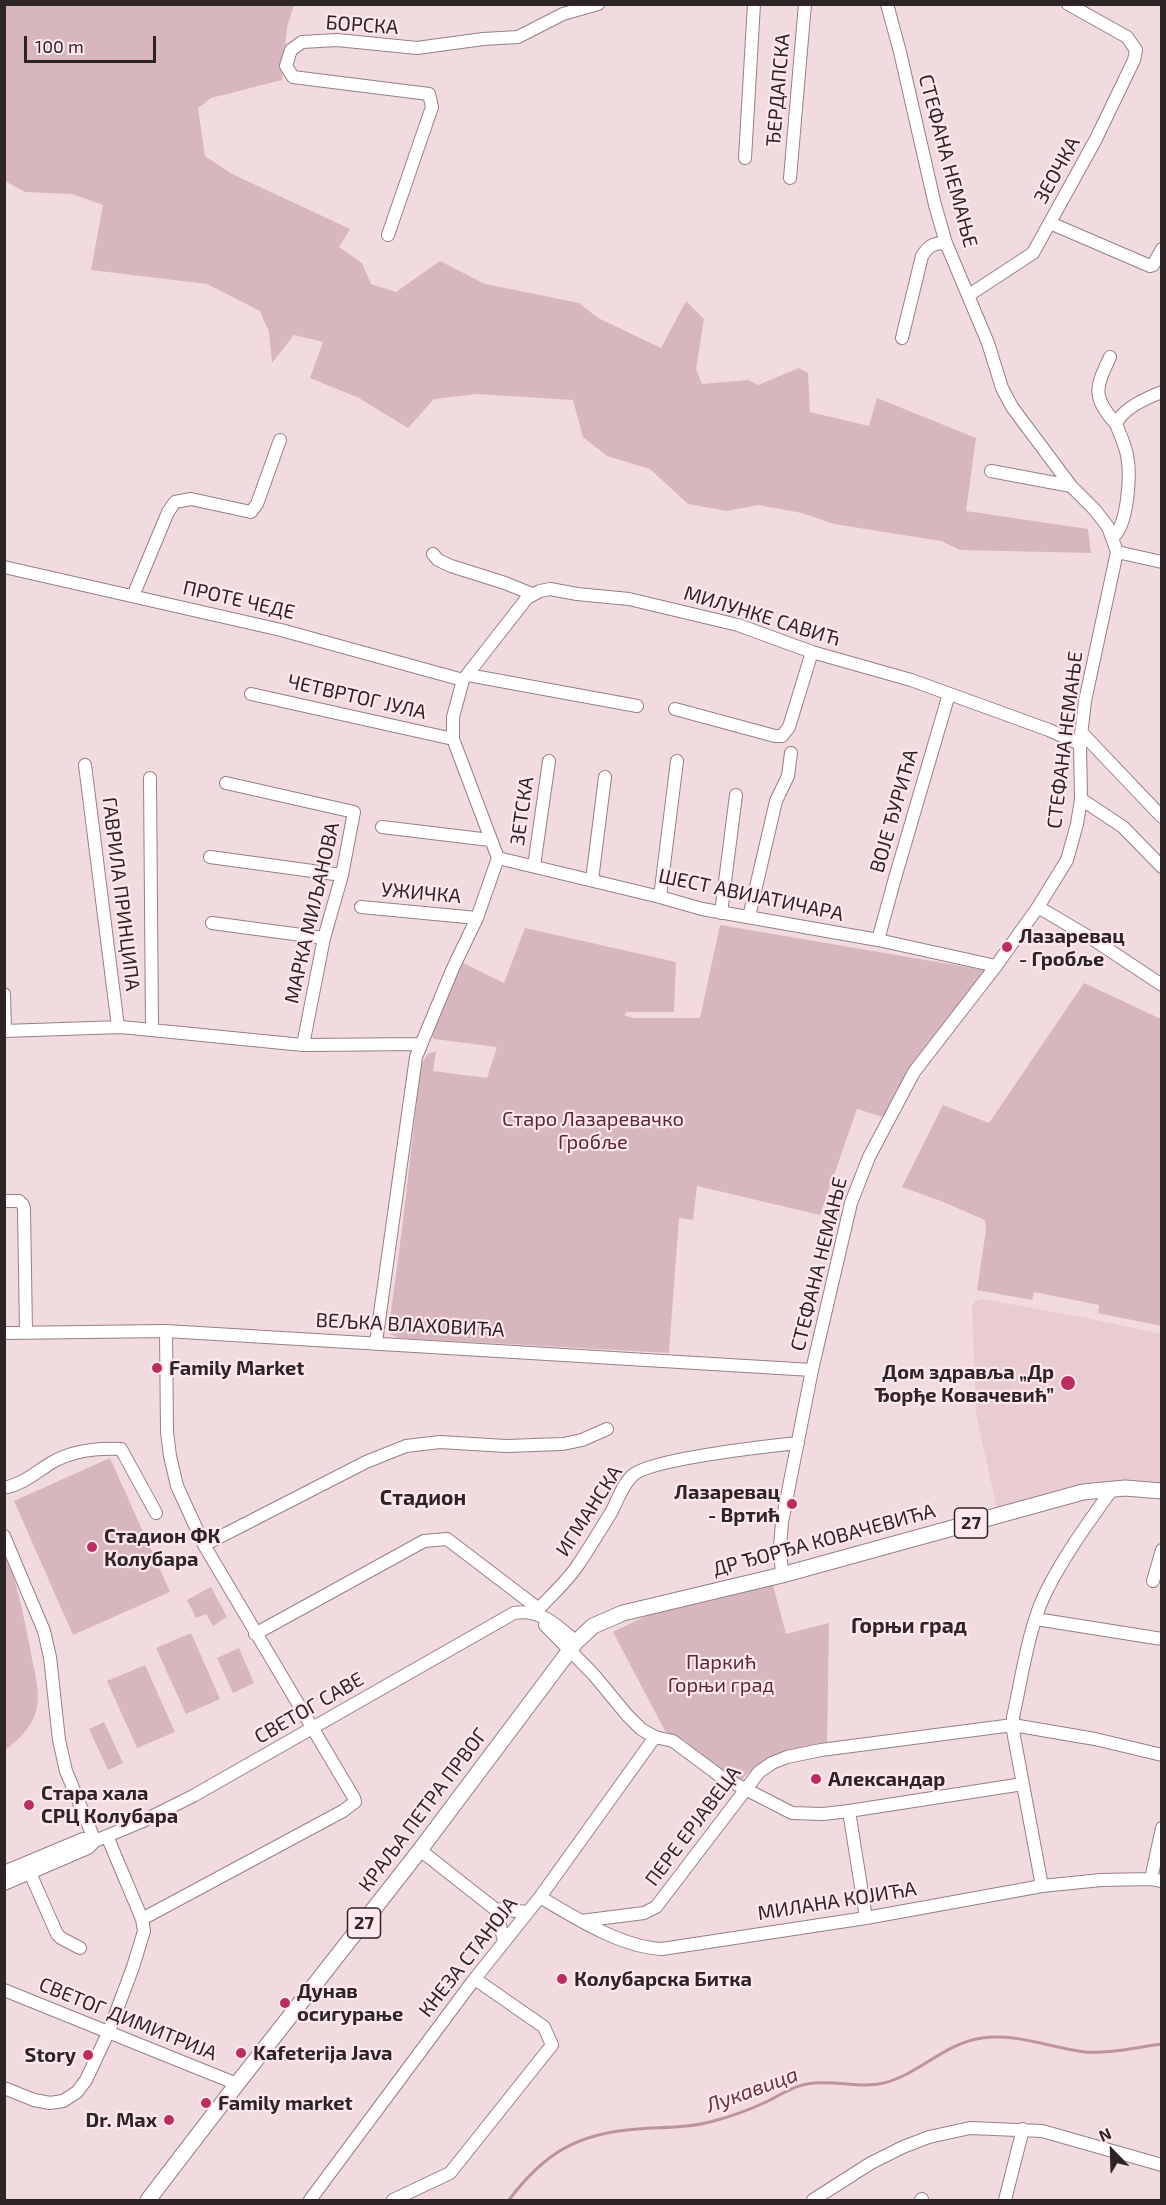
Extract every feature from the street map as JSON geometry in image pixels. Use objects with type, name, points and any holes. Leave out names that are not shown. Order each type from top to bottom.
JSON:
[{"type":"main road","name":"ДР ЂОРЂА КОВАЧЕВИЋА","points":[[573,1647],[593,1626],[612,1616],[647,1606],[782,1575],[1083,1492],[1113,1488],[1161,1491]]},
{"type":"main road","name":"КРАЉА ПЕТРА ПРВОГ","points":[[148,2200],[420,1850],[573,1647]]},
{"type":"street","name":"БОРСКА","points":[[388,235],[432,107],[429,94],[293,77],[286,66],[291,50],[302,42],[337,40],[417,48],[483,39],[518,37],[563,14],[598,4]]},
{"type":"street","points":[[745,158],[754,4]]},
{"type":"street","name":"ЂЕРДАПСКА","points":[[790,178],[805,4]]},
{"type":"street","name":"СТЕФАНА НЕМАЊЕ","points":[[782,1575],[780,1547],[782,1522],[812,1370],[851,1203],[871,1152],[914,1072],[996,966],[1038,907],[1066,860],[1077,824],[1081,799],[1081,738],[1085,700],[1117,552],[1113,537],[1095,510],[1071,486],[1007,398],[969,295],[946,243],[887,4]]},
{"type":"street","name":"ЗЕОЧКА","points":[[969,295],[1033,253],[1096,139],[1134,60],[1136,50],[1127,37],[1068,4]]},
{"type":"street","points":[[1050,223],[1150,266],[1154,265],[1161,249]]},
{"type":"street","points":[[902,338],[922,256],[933,243],[946,243]]},
{"type":"street","points":[[1110,357],[1097,394],[1099,402],[1116,424],[1127,456],[1128,484],[1121,529],[1113,537]]},
{"type":"street","points":[[1116,424],[1124,413],[1161,392]]},
{"type":"street","points":[[133,596],[168,512],[175,502],[191,500],[251,512],[257,504],[280,440]]},
{"type":"street","points":[[991,471],[1071,486]]},
{"type":"street","points":[[1117,552],[1161,562]]},
{"type":"street","points":[[376,1342],[416,1057],[453,968],[477,918],[498,858],[453,739],[453,717],[465,677],[532,594],[451,566],[438,560],[433,554]]},
{"type":"street","name":"ПРОТЕ ЧЕДЕ","points":[[4,567],[281,630],[465,677],[637,706]]},
{"type":"street","name":"МИЛУНКЕ САВИЋ","points":[[532,594],[550,589],[655,604],[738,625],[812,652],[864,668],[891,673],[1049,730],[1081,738]]},
{"type":"street","points":[[675,710],[783,736],[789,727],[812,652]]},
{"type":"street","name":"ЧЕТВРТОГ ЈУЛА","points":[[251,694],[453,739]]},
{"type":"street","name":"ВОЈЕ ЂУРИЋА","points":[[879,940],[949,694]]},
{"type":"street","points":[[1081,738],[1161,817]]},
{"type":"street","points":[[749,917],[776,801],[788,776],[791,753]]},
{"type":"street","name":"ЗЕТСКА","points":[[534,866],[549,761]]},
{"type":"street","points":[[660,897],[677,761]]},
{"type":"street","name":"ГАВРИЛА ПРИНЦИПА","points":[[85,765],[118,1027]]},
{"type":"street","points":[[592,880],[605,777]]},
{"type":"street","points":[[150,778],[152,1030]]},
{"type":"street","name":"МАРКА МИЉАНОВА","points":[[226,783],[354,812],[342,875],[324,938],[303,1045]]},
{"type":"street","points":[[721,913],[736,795]]},
{"type":"street","points":[[1081,799],[1123,826],[1161,867]]},
{"type":"street","points":[[382,827],[490,840]]},
{"type":"street","points":[[210,857],[342,875]]},
{"type":"street","name":"ШЕСТ АВИЈАТИЧАРА","points":[[498,858],[721,913],[879,940],[996,966]]},
{"type":"street","name":"УЖИЧКА","points":[[361,907],[477,918]]},
{"type":"street","points":[[1038,907],[1094,940],[1161,985]]},
{"type":"street","points":[[212,923],[324,938]]},
{"type":"street","points":[[4,994],[5,1030],[118,1027],[303,1045],[421,1044]]},
{"type":"street","points":[[4,1201],[19,1201],[24,1209],[26,1332]]},
{"type":"street","points":[[142,1919],[351,1807],[355,1802],[204,1545],[177,1486],[167,1432],[166,1331]]},
{"type":"street","name":"ВЕЉКА ВЛАХОВИЋА","points":[[4,1333],[166,1331],[812,1370]]},
{"type":"street","points":[[204,1545],[366,1462],[406,1446],[440,1442],[506,1446],[563,1444],[582,1440],[607,1429]]},
{"type":"street","name":"ИГМАНСКА","points":[[538,1613],[576,1568],[631,1476],[640,1470],[668,1462],[744,1449],[798,1443]]},
{"type":"street","points":[[4,1488],[23,1482],[62,1457],[94,1450],[121,1449],[156,1513]]},
{"type":"street","points":[[1042,1887],[1013,1725],[1036,1619],[1047,1588],[1077,1539],[1113,1488]]},
{"type":"street","points":[[4,1536],[44,1631],[50,1657],[58,1740],[63,1760],[142,1919],[144,1931],[109,2031],[86,2080],[77,2092],[63,2100],[50,2103],[34,2100],[4,2088]]},
{"type":"street","points":[[255,1634],[396,1554],[424,1541],[437,1538],[447,1539],[538,1613],[573,1647],[633,1722],[655,1737],[680,1746],[720,1776],[792,1812],[823,1814],[849,1811],[1023,1784]]},
{"type":"street","points":[[1153,1581],[1161,1550]]},
{"type":"street","name":"СВЕТОГ САВЕ","points":[[4,1884],[88,1848],[101,1838],[194,1796],[504,1618],[523,1611],[538,1613]]},
{"type":"street","points":[[1036,1619],[1161,1639]]},
{"type":"street","name":"ПЕРЕ ЕРЈАВЕЦА","points":[[581,1921],[644,1913],[656,1907],[759,1772],[787,1757],[821,1750],[1013,1725],[1161,1755]]},
{"type":"street","name":"КНЕЗА СТАНОЈА","points":[[310,2200],[475,1979],[540,1897],[655,1737]]},
{"type":"street","points":[[849,1811],[866,1918]]},
{"type":"street","points":[[1156,1880],[1161,1828]]},
{"type":"street","name":"СВЕТОГ САВЕ","points":[[4,1872],[83,1839],[101,1838]]},
{"type":"street","points":[[420,1850],[495,1909],[528,1912]]},
{"type":"street","points":[[30,1873],[57,1934],[80,1948]]},
{"type":"street","name":"МИЛАНА КОЈИЋА","points":[[540,1897],[581,1921],[648,1948],[662,1949],[866,1918],[1042,1887],[1101,1880],[1156,1880]]},
{"type":"street","points":[[495,1909],[504,1941]]},
{"type":"street","points":[[393,2200],[450,2173],[552,2045],[544,2027],[475,1979]]},
{"type":"street","name":"СВЕТОГ ДИМИТРИЈА","points":[[4,1990],[237,2084]]},
{"type":"street","points":[[813,2200],[871,2163],[928,2137],[970,2128],[1042,2131],[1161,2165]]},
{"type":"street","points":[[1005,2200],[1023,2129]]},
{"type":"shaded area","name":"Дом здравља „Др Ђорђе Ковачевић”","points":[[982,1299],[1161,1334],[1161,1487],[997,1510],[976,1413],[972,1306],[975,1301]]},
{"type":"green space","points":[[5,5],[294,5],[287,27],[282,80],[211,98],[198,108],[205,156],[232,174],[350,229],[339,247],[362,263],[371,284],[396,292],[440,261],[485,284],[579,303],[598,318],[661,348],[686,301],[704,319],[696,369],[702,384],[748,380],[758,385],[799,368],[808,373],[810,412],[869,426],[877,398],[976,438],[966,511],[1088,529],[1091,553],[960,550],[941,541],[834,524],[802,513],[758,505],[727,511],[688,504],[650,469],[607,456],[583,437],[573,400],[477,394],[434,399],[408,428],[359,398],[310,378],[323,342],[294,335],[272,363],[269,332],[260,311],[207,284],[91,270],[103,205],[72,194],[25,192],[5,181]]},
{"type":"green space","name":"Старо Лазаревачко Гробље","points":[[720,925],[990,971],[916,1061],[883,1117],[857,1109],[820,1215],[697,1186],[693,1220],[679,1218],[669,1353],[399,1338],[390,1334],[421,1064],[428,1054],[436,1051],[433,1071],[487,1078],[497,1047],[434,1039],[432,1036],[450,988],[463,963],[504,983],[525,928],[676,962],[674,1012],[627,1012],[624,1015],[633,1018],[700,1018]]},
{"type":"green space","points":[[1084,983],[1161,1019],[1161,1326],[1098,1313],[1099,1305],[1034,1292],[1032,1300],[977,1290],[986,1230],[985,1220],[902,1187],[943,1105],[989,1123]]},
{"type":"green space","name":"Стадион ФК Колубара","points":[[110,1458],[170,1592],[73,1635],[14,1501]]},
{"type":"green space","points":[[4,1550],[20,1601],[38,1693],[33,1720],[20,1737],[5,1750]]},
{"type":"green space","name":"Паркић Горњи град","points":[[773,1585],[786,1634],[829,1623],[827,1745],[769,1760],[740,1782],[713,1764],[684,1740],[665,1731],[613,1632],[650,1614]]},
{"type":"green space","points":[[211,1587],[227,1617],[213,1626],[206,1614],[196,1618],[187,1600]]},
{"type":"green space","points":[[191,1633],[220,1699],[186,1714],[156,1648]]},
{"type":"green space","points":[[239,1648],[254,1683],[233,1693],[217,1658]]},
{"type":"green space","points":[[145,1665],[175,1732],[137,1748],[107,1681]]},
{"type":"green space","points":[[104,1722],[123,1763],[108,1770],[89,1729]]},
{"type":"waterway","name":"Лукавица","points":[[509,2200],[535,2170],[549,2158],[564,2148],[597,2135],[714,2121],[747,2110],[801,2085],[884,2083],[897,2079],[944,2052],[969,2041],[982,2038],[1008,2038],[1085,2052],[1114,2051],[1162,2044]]},
{"type":"place","name":"Лазаревац - Гробље","points":[[1007,947]]},
{"type":"place","name":"Family Market","points":[[157,1368]]},
{"type":"place","name":"Дом здравља „Др Ђорђе Ковачевић”","points":[[1068,1383]]},
{"type":"place","name":"Лазаревац - Вртић","points":[[792,1504]]},
{"type":"place","name":"Стадион ФК Колубара","points":[[92,1547]]},
{"type":"place","name":"Александар","points":[[816,1779]]},
{"type":"place","name":"Стара хала СРЦ Колубара","points":[[29,1805]]},
{"type":"place","name":"Колубарска Битка","points":[[562,1979]]},
{"type":"place","name":"Дунав осигурање","points":[[285,2003]]},
{"type":"place","name":"Kafeterija Java","points":[[241,2053]]},
{"type":"place","name":"Story","points":[[88,2055]]},
{"type":"place","name":"Family market","points":[[206,2103]]},
{"type":"place","name":"Dr. Max","points":[[169,2120]]},
{"type":"district","name":"Стадион","points":[[423,1498]]},
{"type":"district","name":"Горњи град","points":[[909,1626]]}]
